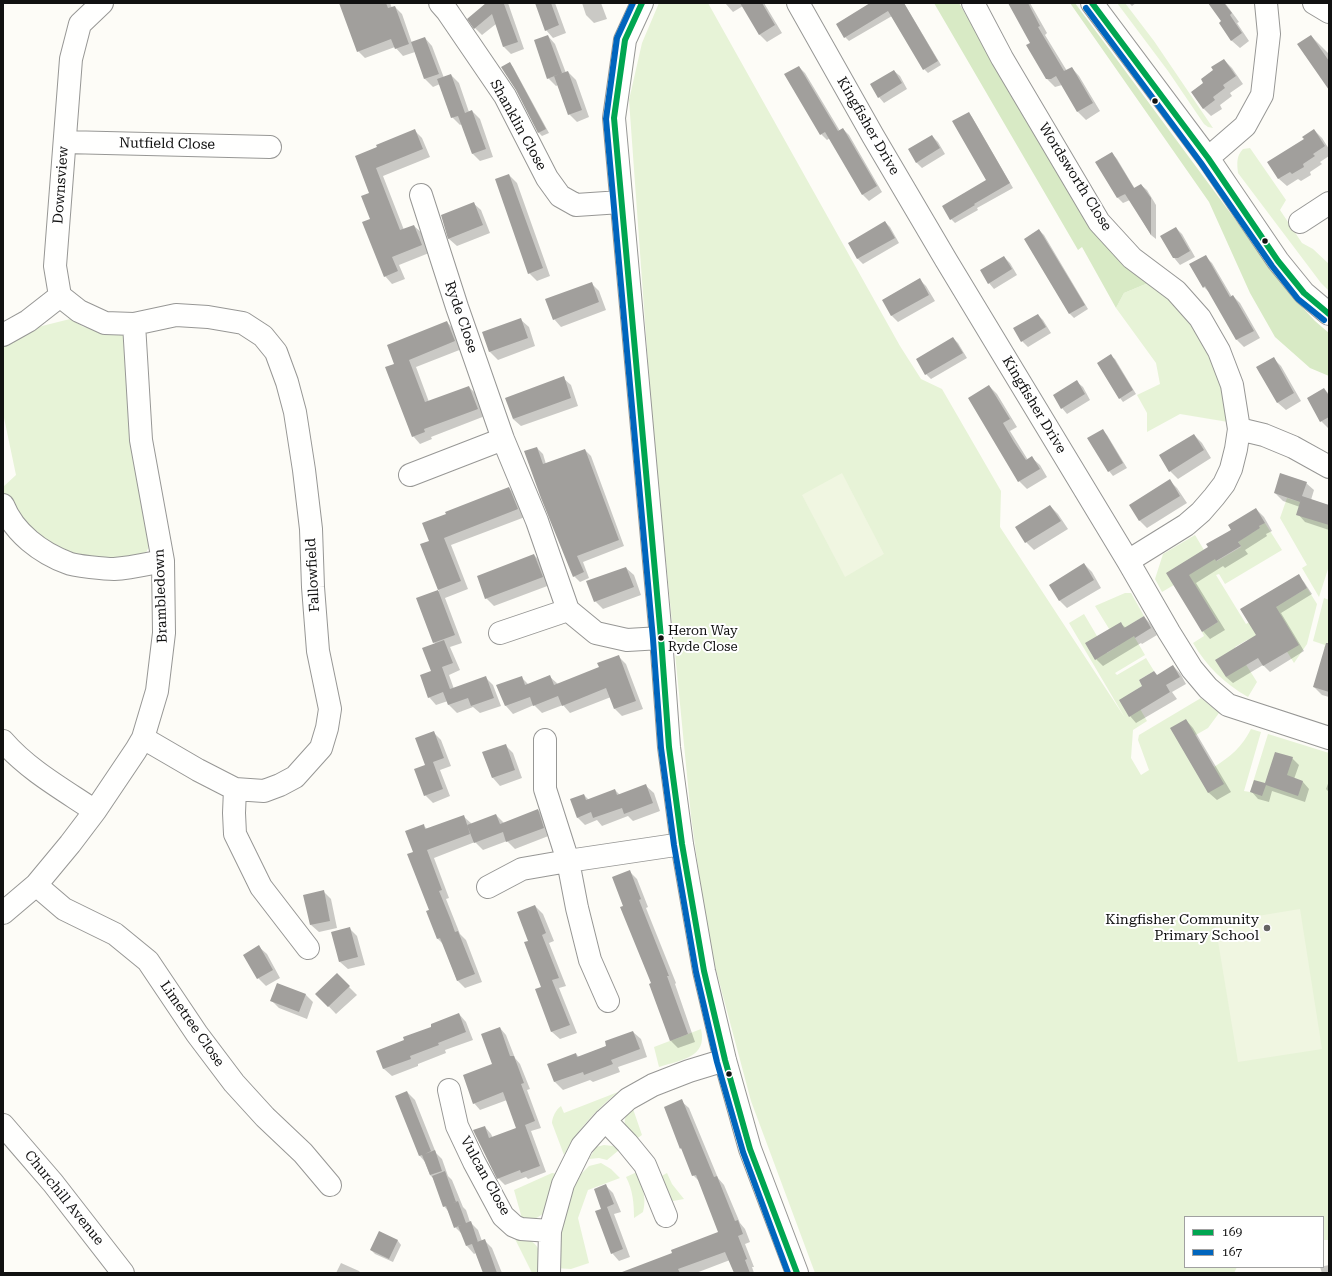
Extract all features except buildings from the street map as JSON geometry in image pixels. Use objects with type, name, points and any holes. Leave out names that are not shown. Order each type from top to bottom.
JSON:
[{"type":"street","name":"Downsview","points":[[60,296],[55,266],[71,59],[80,24],[102,3]]},
{"type":"street","name":"Shanklin Close","points":[[440,3],[505,96],[547,178],[560,196],[576,205],[621,202]]},
{"type":"street","points":[[642,3],[625,40],[614,118],[669,747],[682,844],[704,971],[720,1032],[725,1060],[750,1149],[797,1273]]},
{"type":"street","name":"Kingfisher Drive","points":[[798,3],[870,130],[950,266],[1192,669],[1208,688],[1228,705],[1329,738]]},
{"type":"street","name":"Wordsworth Close","points":[[973,3],[1036,115],[1099,222],[1132,258],[1176,291],[1200,318],[1219,351],[1232,384],[1239,429],[1231,469],[1224,484],[1201,512],[1186,525],[1128,561]]},
{"type":"street","points":[[1092,3],[1208,158],[1278,262],[1304,293],[1329,314]]},
{"type":"street","points":[[1314,3],[1329,12]]},
{"type":"street","points":[[1208,158],[1245,126],[1262,95],[1269,34],[1270,4]]},
{"type":"street","name":"Nutfield Close","points":[[64,142],[270,147]]},
{"type":"street","name":"Ryde Close","points":[[422,195],[457,307],[502,439],[537,521],[568,610]]},
{"type":"street","points":[[1300,222],[1329,203]]},
{"type":"street","points":[[3,335],[28,321],[60,296],[79,311],[105,323],[134,324]]},
{"type":"street","name":"Fallowfield","points":[[134,324],[176,315],[208,317],[243,323],[262,336],[276,352],[287,382],[295,412],[304,470],[311,529],[313,587],[318,650],[330,709],[327,728],[321,748],[295,778],[264,790],[235,789],[198,770],[143,738]]},
{"type":"street","name":"Brambledown","points":[[3,913],[36,885],[95,811],[143,738],[157,691],[164,633],[163,561],[141,440],[134,324]]},
{"type":"street","points":[[1239,429],[1264,435],[1294,446],[1329,467]]},
{"type":"street","points":[[410,475],[502,439]]},
{"type":"street","points":[[3,505],[7,515],[22,534],[43,551],[69,564],[114,569],[163,561]]},
{"type":"street","points":[[500,633],[568,610],[596,633],[628,640],[660,638]]},
{"type":"street","points":[[545,740],[545,789],[568,861],[577,908],[590,960],[608,1000]]},
{"type":"street","points":[[3,741],[12,752],[39,773],[95,811]]},
{"type":"street","points":[[235,789],[235,834],[261,887],[308,948]]},
{"type":"street","points":[[488,886],[522,869],[682,844]]},
{"type":"street","name":"Limetree Close","points":[[36,885],[64,908],[115,934],[148,961],[197,1034],[234,1083],[265,1117],[303,1153],[330,1185]]},
{"type":"street","points":[[549,1273],[550,1231],[563,1184],[582,1146],[605,1120],[628,1099],[653,1085],[689,1071],[725,1060]]},
{"type":"street","name":"Vulcan Close","points":[[449,1090],[458,1126],[474,1162],[503,1216],[514,1226],[521,1229],[550,1231]]},
{"type":"street","points":[[605,1120],[645,1165],[666,1216]]},
{"type":"street","name":"Churchill Avenue","points":[[3,1125],[53,1183],[123,1273]]},
{"type":"green space","points":[[659,3],[708,3],[900,346],[921,379],[942,389],[1001,491],[1000,527],[1125,718],[1069,623],[1084,614],[1107,653],[1119,645],[1095,606],[1125,593],[1131,593],[1144,616],[1128,626],[1145,655],[1115,673],[1117,675],[1146,658],[1154,671],[1139,680],[1142,686],[1131,693],[1147,721],[1133,730],[1131,758],[1141,775],[1149,770],[1138,740],[1139,735],[1201,698],[1219,713],[1208,728],[1180,744],[1214,767],[1236,751],[1251,729],[1261,732],[1244,791],[1250,792],[1268,734],[1329,753],[1329,1240],[1324,1240],[1324,1216],[1184,1216],[1184,1268],[1236,1268],[1234,1273],[815,1273],[751,1101],[708,940],[691,816],[652,419],[629,100],[642,43]]},
{"type":"green space","points":[[934,3],[959,3],[1098,238],[1148,283],[1124,293],[1116,308],[1082,247],[1078,250]]},
{"type":"green space","points":[[1070,3],[1075,3],[1291,295],[1315,321],[1329,333],[1329,376],[1310,368],[1275,337],[1250,293],[1209,202]]},
{"type":"green space","points":[[1117,3],[1125,3],[1154,41],[1213,128],[1204,124],[1168,71]]},
{"type":"green space","points":[[1250,148],[1286,200],[1280,210],[1302,243],[1313,249],[1329,264],[1329,291],[1321,283],[1238,173],[1237,163],[1239,154],[1243,149]]},
{"type":"green space","points":[[1148,283],[1154,283],[1192,319],[1223,377],[1234,423],[1180,414],[1147,432],[1147,413],[1137,395],[1160,384],[1156,363],[1116,308],[1124,293]]},
{"type":"green space","points":[[70,319],[84,327],[124,335],[150,545],[143,558],[122,563],[54,551],[11,507],[3,492],[3,487],[16,475],[3,413],[3,344],[38,327]]},
{"type":"green space","points":[[842,473],[884,554],[845,577],[802,495]]},
{"type":"green space","points":[[1287,498],[1300,502],[1329,525],[1329,566],[1319,597],[1302,568],[1307,565],[1280,518]]},
{"type":"green space","points":[[1265,523],[1282,550],[1225,584],[1219,574],[1216,575],[1246,624],[1307,588],[1317,604],[1307,644],[1294,663],[1276,634],[1247,640],[1235,647],[1257,682],[1248,697],[1231,686],[1217,674],[1204,660],[1193,643],[1204,636],[1202,632],[1218,622],[1189,576],[1162,592],[1155,579],[1163,554],[1195,535],[1207,555],[1211,552],[1217,561],[1241,547],[1238,541],[1260,528],[1259,526]]},
{"type":"green space","points":[[1324,598],[1329,600],[1329,649],[1324,648],[1325,645],[1313,641]]},
{"type":"green space","points":[[1300,909],[1322,1049],[1238,1062],[1215,923]]},
{"type":"green space","points":[[701,1029],[702,1039],[696,1052],[683,1060],[659,1067],[654,1047]]},
{"type":"green space","points":[[618,1092],[588,1121],[575,1137],[564,1155],[552,1123],[557,1109],[561,1106],[564,1113]]},
{"type":"green space","points":[[632,1106],[642,1135],[632,1142],[625,1124],[625,1120],[628,1111]]},
{"type":"green space","points":[[604,1145],[613,1146],[619,1150],[607,1160],[599,1158],[589,1159],[596,1147]]},
{"type":"green space","points":[[601,1163],[611,1169],[620,1178],[588,1190],[578,1218],[589,1263],[571,1269],[554,1268],[557,1220],[581,1174],[589,1166]]},
{"type":"green space","points":[[637,1172],[644,1197],[644,1207],[643,1212],[634,1218],[633,1197],[626,1177]]},
{"type":"green space","points":[[552,1173],[559,1174],[543,1214],[533,1220],[519,1220],[521,1215],[514,1190]]},
{"type":"green space","points":[[667,1173],[672,1184],[684,1199],[673,1201],[670,1199],[656,1179]]},
{"type":"green space","points":[[512,1233],[533,1242],[539,1250],[541,1273],[532,1273]]},
{"type":"transit line","name":"167","points":[[633,3],[617,38],[606,119],[653,639],[661,748],[674,845],[696,972],[717,1062],[743,1152],[788,1273]]},
{"type":"transit line","name":"169","points":[[642,3],[625,40],[614,118],[661,638],[669,747],[682,844],[704,971],[725,1060],[750,1149],[797,1273]]},
{"type":"transit line","name":"169","points":[[1092,3],[1208,158],[1278,261],[1304,293],[1329,314]]},
{"type":"transit line","name":"167","points":[[1086,8],[1201,163],[1272,266],[1298,299],[1324,320]]},
{"type":"place","name":"Heron Way Ryde Close","points":[[661,638]]},
{"type":"place","name":"Kingfisher Community Primary School","points":[[1267,928]]}]
